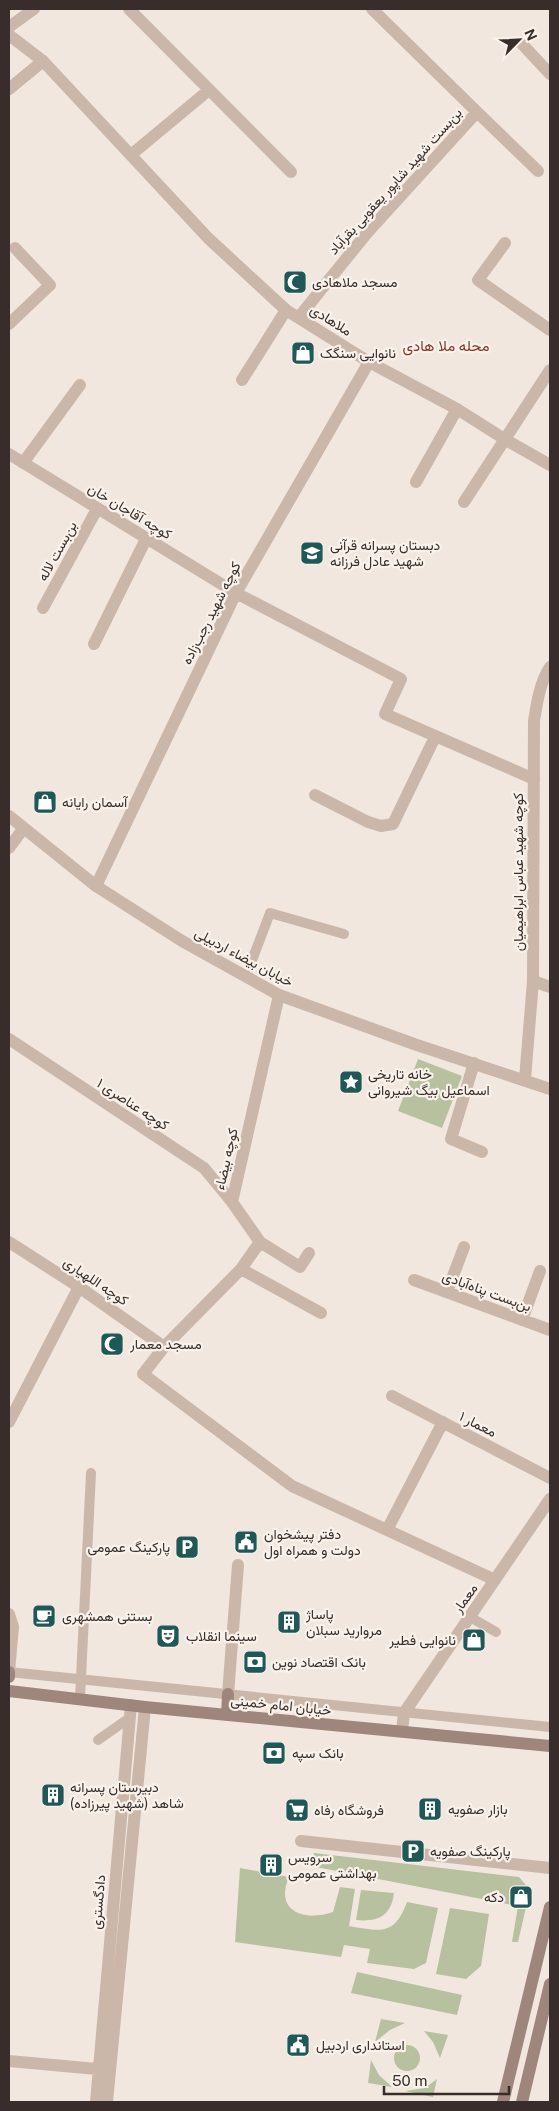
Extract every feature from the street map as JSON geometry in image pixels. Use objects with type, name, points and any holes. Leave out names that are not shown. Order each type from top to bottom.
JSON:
[{"type":"main road","points":[[9,1672],[9,1677]]},
{"type":"main road","name":"خیابان امام خمینی","points":[[9,1691],[145,1707],[550,1746]]},
{"type":"main road","points":[[227,1715],[228,1694]]},
{"type":"main road","points":[[503,2102],[550,1907]]},
{"type":"main road","points":[[522,2102],[546,2021],[550,1984]]},
{"type":"street","points":[[9,27],[34,9]]},
{"type":"street","points":[[129,9],[291,172]]},
{"type":"street","name":"بن‌بست شهید شاپور یعقوبی بقرآباد","points":[[372,9],[538,171]]},
{"type":"street","name":"ملاهادی","points":[[9,35],[43,61],[132,154],[208,238],[286,310],[369,362],[457,409],[550,465]]},
{"type":"street","points":[[522,44],[550,74]]},
{"type":"street","points":[[9,89],[43,61]]},
{"type":"street","points":[[132,154],[209,90]]},
{"type":"street","name":"بن‌بست شهید شاپور یعقوبی بقرآباد","points":[[298,317],[367,233],[477,112]]},
{"type":"street","points":[[505,243],[478,280],[550,330]]},
{"type":"street","points":[[10,319],[50,285],[15,248]]},
{"type":"street","points":[[242,380],[286,310]]},
{"type":"street","name":"کوچه شهید رجب‌زاده","points":[[96,886],[236,593],[369,362]]},
{"type":"street","points":[[464,502],[550,370]]},
{"type":"street","points":[[23,463],[80,385]]},
{"type":"street","points":[[416,482],[457,409]]},
{"type":"street","name":"کوچه آقاجان خان","points":[[9,454],[236,593],[401,679],[385,714],[435,737]]},
{"type":"street","name":"بن‌بست لاله","points":[[43,608],[97,509]]},
{"type":"street","points":[[94,644],[146,538]]},
{"type":"street","name":"کوچه شهید عباس ابراهیمیان","points":[[525,1079],[533,981],[534,721],[545,675],[550,667]]},
{"type":"street","points":[[315,795],[368,822],[381,826],[393,824],[435,737],[534,779]]},
{"type":"street","name":"خیابان بیضاء اردبیلی","points":[[9,816],[96,886],[182,941],[279,995],[414,1044],[550,1088]]},
{"type":"street","points":[[9,848],[23,829]]},
{"type":"street","points":[[533,981],[550,987]]},
{"type":"street","name":"کوچه بیضاء","points":[[260,1242],[232,1202],[279,995]]},
{"type":"street","name":"کوچه عناصری ۱","points":[[9,1040],[204,1168],[232,1202]]},
{"type":"street","points":[[474,1063],[451,1139],[482,1152]]},
{"type":"street","name":"کوچه اللهیاری","points":[[9,1242],[79,1286],[164,1347]]},
{"type":"street","points":[[309,1253],[300,1267],[260,1242],[241,1269],[164,1347],[144,1374],[292,1486],[496,1580]]},
{"type":"street","points":[[447,1292],[464,1247]]},
{"type":"street","points":[[241,1269],[321,1313]]},
{"type":"street","points":[[522,1320],[540,1270]]},
{"type":"street","name":"بن‌بست پناه‌آبادی","points":[[414,1280],[550,1330]]},
{"type":"street","points":[[9,1422],[79,1286]]},
{"type":"street","name":"معمار ۱","points":[[392,1396],[550,1478]]},
{"type":"street","points":[[387,1530],[443,1422]]},
{"type":"street","name":"معمار","points":[[404,1712],[550,1499]]},
{"type":"street","points":[[228,1694],[230,1598],[238,1565]]},
{"type":"street","points":[[9,1614],[13,1627],[9,1672]]},
{"type":"street","name":"دادگستری","points":[[96,2102],[105,2070],[115,1882],[130,1705]]},
{"type":"street","points":[[107,2102],[105,2070],[128,1884],[145,1707]]},
{"type":"street","points":[[402,1731],[404,1712]]},
{"type":"street","points":[[301,1841],[550,1868]]},
{"type":"street","points":[[115,1882],[128,1884]]},
{"type":"street","points":[[9,2061],[105,2070]]},
{"type":"lane","points":[[246,976],[270,913],[344,934]]},
{"type":"lane","points":[[80,1698],[91,1474]]},
{"type":"lane","points":[[470,1617],[496,1632]]},
{"type":"lane","points":[[9,1672],[550,1727]]},
{"type":"lane","points":[[98,1740],[128,1719]]},
{"type":"green space","points":[[418,1059],[462,1076],[442,1128],[398,1111]]},
{"type":"green space","points":[[314,1853],[519,1877],[530,1890],[518,1942],[512,1942],[518,1906],[311,1866]]},
{"type":"green space","points":[[240,1868],[289,1877],[285,1889],[285,1898],[289,1906],[294,1911],[312,1916],[333,1912],[340,1887],[355,1889],[349,1926],[378,1930],[385,1929],[397,1921],[407,1902],[438,1908],[426,1963],[414,1969],[367,1963],[370,1949],[344,1945],[341,1957],[235,1942]]},
{"type":"green space","points":[[361,1890],[394,1893],[390,1908],[376,1919],[356,1920]]},
{"type":"green space","points":[[450,1908],[489,1914],[481,1966],[466,1979],[436,1974]]},
{"type":"green space","points":[[357,1972],[462,1995],[457,2015],[351,1993]]},
{"type":"green space","points":[[381,2019],[405,2023],[390,2030],[375,2042]]},
{"type":"green space","points":[[424,2031],[448,2035],[440,2058],[433,2042]]},
{"type":"green space","points":[[407,2045],[416,2049],[420,2058],[416,2067],[407,2071],[398,2067],[394,2058],[398,2049]]},
{"type":"green space","points":[[371,2060],[379,2075],[392,2087],[368,2083]]},
{"type":"green space","points":[[437,2079],[433,2097],[405,2091],[425,2088]]},
{"type":"place","name":"مسجد ملاهادی","points":[[295,282]]},
{"type":"place","name":"نانوایی سنگک","points":[[303,353]]},
{"type":"place","name":"دبستان پسرانه قرآنی شهید عادل فرزانه","points":[[312,553]]},
{"type":"place","name":"آسمان رایانه","points":[[45,802]]},
{"type":"place","name":"خانه تاریخی اسماعیل بیگ شیروانی","points":[[351,1082]]},
{"type":"place","name":"مسجد معمار","points":[[112,1344]]},
{"type":"place","name":"دفتر پیشخوان دولت و همراه اول","points":[[246,1542]]},
{"type":"place","name":"پارکینگ عمومی","points":[[187,1547]]},
{"type":"place","name":"بستنی همشهری","points":[[44,1616]]},
{"type":"place","name":"پاساژ مروارید سبلان","points":[[289,1622]]},
{"type":"place","name":"سینما انقلاب","points":[[168,1636]]},
{"type":"place","name":"نانوایی فطیر","points":[[474,1640]]},
{"type":"place","name":"بانک اقتصاد نوین","points":[[255,1662]]},
{"type":"place","name":"بانک سپه","points":[[274,1753]]},
{"type":"place","name":"دبیرستان پسرانه شاهد (شهید پیرزاده)","points":[[53,1795]]},
{"type":"place","name":"بازار صفویه","points":[[430,1809]]},
{"type":"place","name":"فروشگاه رفاه","points":[[297,1810]]},
{"type":"place","name":"پارکینگ صفویه","points":[[413,1851]]},
{"type":"place","name":"سرویس بهداشتی عمومی","points":[[271,1865]]},
{"type":"place","name":"دکه","points":[[521,1897]]},
{"type":"place","name":"استانداری اردبیل","points":[[298,2045]]},
{"type":"district","name":"محله ملا هادی","points":[[446,346]]}]
